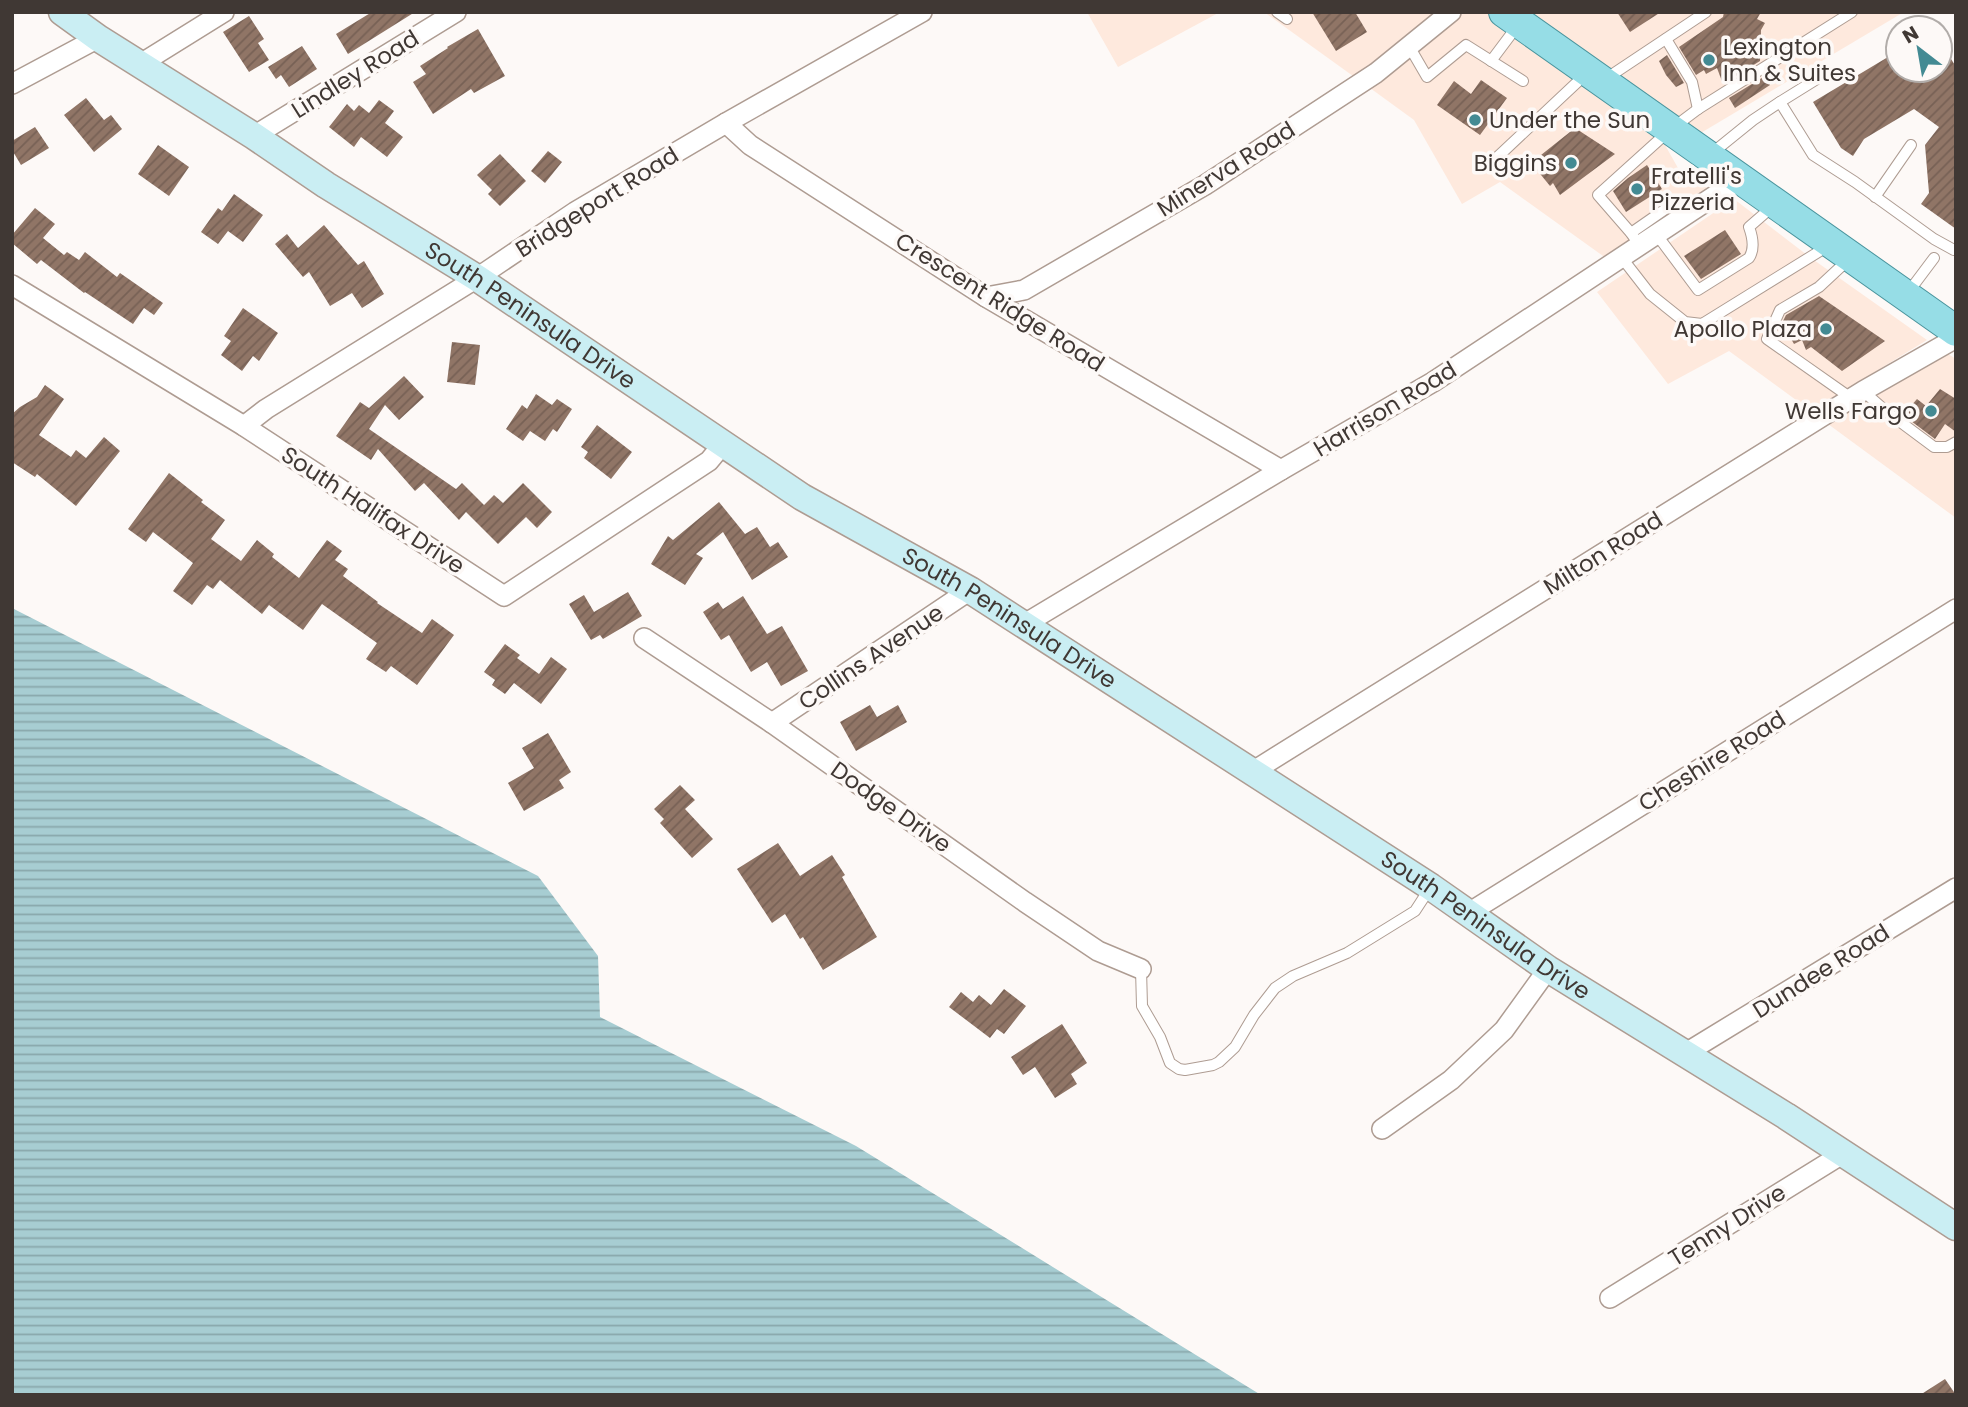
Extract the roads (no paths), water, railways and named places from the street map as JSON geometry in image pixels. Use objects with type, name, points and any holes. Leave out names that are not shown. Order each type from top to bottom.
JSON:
[{"type":"main road","name":"South Peninsula Drive","points":[[62,12],[326,185],[477,278],[802,497],[970,590],[1431,887],[1548,970],[1686,1053],[1956,1227]]},
{"type":"main road","points":[[1511,18],[1956,331]]},
{"type":"street","points":[[142,63],[224,12]]},
{"type":"street","name":"Lindley Road","points":[[254,136],[456,12]]},
{"type":"street","name":"Bridgeport Road","points":[[244,426],[266,409],[477,278],[575,212],[922,12]]},
{"type":"street","name":"Minerva Road","points":[[986,297],[1024,290],[1205,185],[1376,73],[1451,12]]},
{"type":"street","points":[[12,84],[98,38]]},
{"type":"street","name":"Crescent Ridge Road","points":[[726,123],[750,145],[986,297],[1281,470]]},
{"type":"street","name":"Harrison Road","points":[[1023,625],[1433,382],[1622,258],[1636,239],[1657,235],[1740,179]]},
{"type":"street","name":"South Halifax Drive","points":[[12,285],[244,426],[504,597],[709,461],[723,444]]},
{"type":"street","name":"Milton Road","points":[[1252,772],[1857,394],[1956,338]]},
{"type":"street","name":"Collins Avenue","points":[[772,723],[970,590]]},
{"type":"street","name":"Cheshire Road","points":[[1467,914],[1956,609]]},
{"type":"street","name":"Dodge Drive","points":[[644,638],[772,723],[1098,951],[1141,969]]},
{"type":"street","name":"Dundee Road","points":[[1686,1053],[1956,888]]},
{"type":"street","points":[[1382,1129],[1451,1080],[1504,1030],[1548,970]]},
{"type":"street","name":"Tenny Drive","points":[[1610,1298],[1844,1153]]},
{"type":"lane","points":[[1277,12],[1287,19]]},
{"type":"lane","points":[[1490,164],[1595,77],[1666,39],[1706,12]]},
{"type":"lane","points":[[1677,201],[1636,239],[1598,195],[1698,108],[1852,12]]},
{"type":"lane","points":[[1491,61],[1511,18]]},
{"type":"lane","points":[[1666,39],[1692,82],[1698,108]]},
{"type":"lane","points":[[1409,46],[1427,77],[1466,45],[1523,81]]},
{"type":"lane","points":[[1708,157],[1753,120],[1817,79]]},
{"type":"lane","points":[[1780,102],[1813,155],[1934,239],[1956,249]]},
{"type":"lane","points":[[1875,197],[1911,145]]},
{"type":"lane","points":[[1657,235],[1698,290],[1749,258],[1752,252],[1749,227],[1775,204]]},
{"type":"lane","points":[[1622,258],[1650,294],[1685,322],[1702,324],[1841,251]]},
{"type":"lane","points":[[1841,251],[1819,288],[1780,310],[1768,339],[1887,412],[1934,447],[1947,447],[1956,442]]},
{"type":"lane","points":[[1906,296],[1934,258]]},
{"type":"lane","points":[[1141,969],[1142,1006],[1160,1037],[1170,1063],[1185,1070],[1213,1065],[1235,1046],[1275,988],[1293,976],[1347,953],[1415,911],[1431,887]]},
{"type":"water","points":[[12,608],[538,876],[598,956],[600,1017],[856,1146],[1261,1395],[12,1395]]},
{"type":"place","name":"Lexington Inn & Suites","points":[[1709,60]]},
{"type":"place","name":"Under the Sun","points":[[1475,120]]},
{"type":"place","name":"Biggins","points":[[1571,163]]},
{"type":"place","name":"Fratelli's Pizzeria","points":[[1637,189]]},
{"type":"place","name":"Apollo Plaza","points":[[1826,329]]},
{"type":"place","name":"Wells Fargo","points":[[1931,411]]}]
